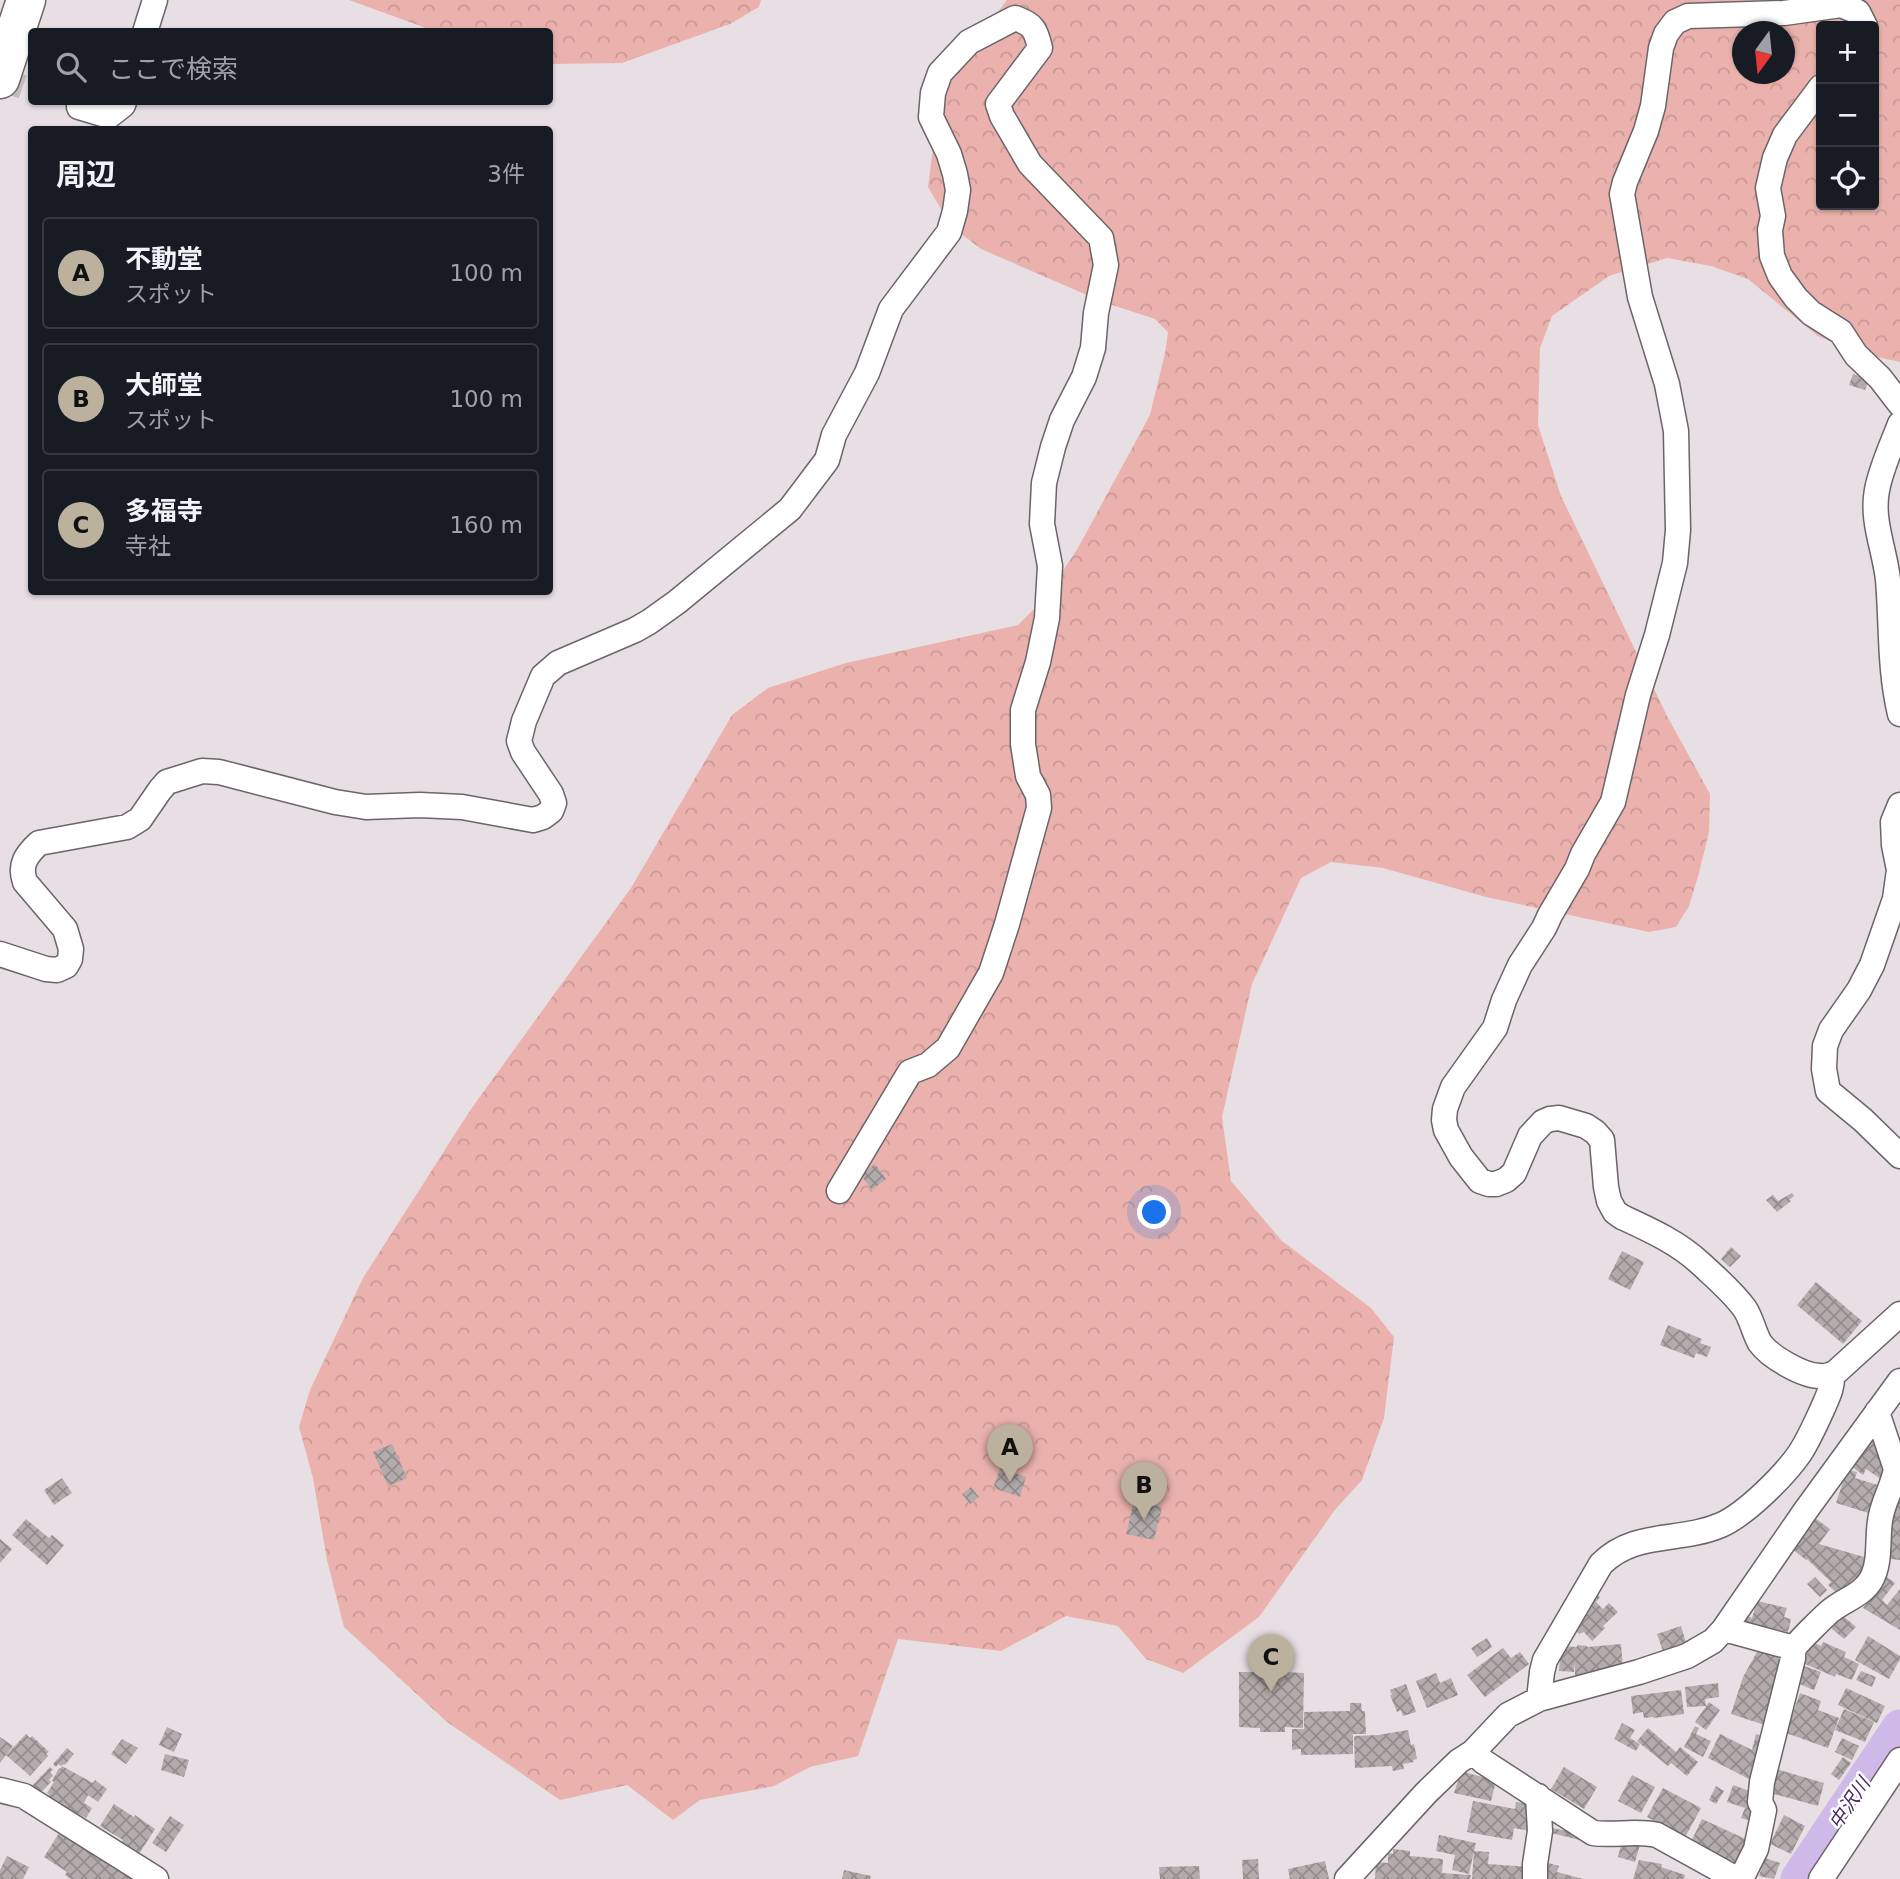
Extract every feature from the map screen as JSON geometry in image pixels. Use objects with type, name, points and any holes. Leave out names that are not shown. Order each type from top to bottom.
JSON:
[{"type":"highway","points":[[0,79],[26,0]]},
{"type":"street","points":[[146,28],[155,0]]},
{"type":"street","points":[[1862,21],[1858,12],[1841,5],[1784,13],[1688,16],[1675,22],[1666,34],[1661,48],[1653,106],[1625,183],[1622,200],[1640,298],[1667,384],[1674,420],[1678,530],[1675,563],[1610,809],[1544,929],[1520,965],[1495,1028],[1453,1087],[1444,1120],[1446,1130],[1461,1157],[1479,1181],[1489,1184],[1506,1180],[1514,1173],[1530,1136],[1543,1122],[1559,1118],[1586,1126],[1595,1132],[1602,1140],[1606,1187],[1615,1212],[1673,1242],[1698,1261],[1745,1310],[1758,1340],[1766,1351],[1806,1373],[1817,1377],[1832,1374],[1900,1314]]},
{"type":"street","points":[[0,954],[57,970],[66,966],[71,959],[65,929],[25,882],[23,863],[30,851],[39,843],[127,827],[140,819],[167,782],[202,771],[219,772],[335,802],[366,807],[462,807],[533,820],[551,811],[554,803],[551,794],[523,752],[519,741],[524,721],[543,677],[558,663],[635,630],[677,602],[790,509],[820,471],[827,460],[834,435],[867,373],[891,309],[949,232],[958,190],[949,153],[932,117],[933,93],[940,72],[969,42],[1015,18],[1027,22],[1037,33],[1040,48],[998,104],[1002,116],[1030,164],[1101,238],[1106,265],[1096,313],[1093,348],[1084,377],[1062,420],[1044,483],[1042,524],[1050,566],[1047,618],[1038,662],[1023,710],[1023,744],[1028,776],[1038,795],[1040,808],[991,973],[948,1048],[928,1065],[910,1072],[839,1191]]},
{"type":"street","points":[[1816,94],[1785,135],[1775,158],[1768,188],[1773,216],[1770,230],[1772,256],[1780,276],[1796,298],[1811,313],[1841,332],[1856,355],[1880,378],[1900,404]]},
{"type":"street","points":[[79,107],[109,116],[121,105]]},
{"type":"street","points":[[1900,424],[1877,490],[1875,513],[1888,578],[1893,685],[1900,713]]},
{"type":"street","points":[[1900,805],[1893,822],[1899,870],[1895,899],[1872,965],[1859,990],[1831,1030],[1825,1046],[1824,1069],[1828,1091],[1900,1156]]},
{"type":"street","points":[[1539,1699],[1545,1660],[1601,1564],[1610,1555],[1635,1542],[1703,1531],[1738,1516],[1800,1454],[1831,1389],[1832,1374]]},
{"type":"street","points":[[1347,1879],[1426,1793],[1459,1761],[1473,1752],[1508,1715],[1539,1699],[1687,1656],[1713,1641],[1900,1381]]},
{"type":"street","points":[[1473,1752],[1484,1762],[1593,1833],[1657,1835],[1733,1877],[1744,1873],[1756,1849],[1764,1810],[1760,1802],[1762,1782],[1794,1648],[1833,1608],[1846,1602],[1870,1583],[1875,1572],[1882,1507],[1895,1469],[1877,1412]]},
{"type":"street","points":[[1724,1629],[1794,1648]]},
{"type":"street","points":[[1821,1879],[1900,1760]]},
{"type":"street","points":[[0,1791],[24,1796],[156,1879]]},
{"type":"street","points":[[1535,1879],[1540,1831],[1538,1796]]},
{"type":"green space","points":[[349,0],[761,0],[759,7],[730,24],[622,63],[553,64],[553,28],[426,28]]},
{"type":"green space","points":[[1007,0],[1900,0],[1900,362],[1859,353],[1818,336],[1748,279],[1711,266],[1667,258],[1609,276],[1552,316],[1540,348],[1538,425],[1561,496],[1667,716],[1710,794],[1709,832],[1689,906],[1676,927],[1649,932],[1486,897],[1383,868],[1331,862],[1301,878],[1252,984],[1222,1117],[1231,1181],[1282,1241],[1371,1308],[1394,1337],[1384,1418],[1362,1480],[1334,1511],[1259,1617],[1183,1673],[1146,1659],[1118,1626],[1066,1616],[1001,1651],[898,1639],[858,1756],[810,1767],[774,1786],[700,1800],[673,1820],[627,1785],[560,1800],[447,1722],[344,1627],[327,1560],[313,1478],[299,1427],[310,1390],[363,1278],[471,1109],[631,888],[732,715],[768,688],[846,663],[1018,625],[1044,599],[1078,548],[1150,415],[1168,332],[1155,319],[1103,302],[981,249],[951,226],[928,187],[935,133],[955,68]]},
{"type":"building","points":[[1853,374],[1869,379],[1865,390],[1849,385]]},
{"type":"building","points":[[875,1164],[886,1179],[872,1190],[861,1175]]},
{"type":"building","points":[[1792,1193],[1794,1196],[1789,1200],[1791,1201],[1777,1212],[1766,1200],[1773,1195],[1778,1201]]},
{"type":"building","points":[[1731,1247],[1741,1256],[1730,1267],[1721,1259]]},
{"type":"building","points":[[1622,1251],[1644,1262],[1630,1290],[1608,1279]]},
{"type":"building","points":[[1816,1282],[1862,1321],[1843,1344],[1797,1305]]},
{"type":"building","points":[[1668,1325],[1702,1339],[1700,1343],[1711,1347],[1707,1357],[1696,1353],[1694,1358],[1660,1345]]},
{"type":"building","points":[[1869,1439],[1880,1443],[1889,1465],[1884,1481],[1866,1469],[1863,1475],[1850,1465]]},
{"type":"building","points":[[392,1444],[407,1478],[388,1486],[373,1452]]},
{"type":"building","points":[[1000,1468],[1026,1477],[1020,1497],[993,1488]]},
{"type":"building","points":[[1847,1470],[1857,1472],[1855,1478],[1884,1487],[1875,1515],[1836,1503]]},
{"type":"building","points":[[62,1478],[72,1493],[54,1505],[44,1490]]},
{"type":"building","points":[[971,1487],[979,1497],[970,1504],[962,1494]]},
{"type":"building","points":[[1895,1499],[1900,1500],[1900,1560],[1891,1559],[1891,1552],[1888,1552]]},
{"type":"building","points":[[1134,1501],[1162,1507],[1154,1540],[1126,1534]]},
{"type":"building","points":[[1815,1518],[1830,1529],[1819,1544],[1871,1559],[1867,1576],[1839,1595],[1828,1585],[1831,1582],[1791,1548]]},
{"type":"building","points":[[26,1519],[49,1538],[52,1535],[64,1545],[47,1565],[12,1535]]},
{"type":"building","points":[[0,1539],[12,1549],[0,1563]]},
{"type":"building","points":[[1815,1577],[1827,1590],[1820,1597],[1807,1584]]},
{"type":"building","points":[[1887,1577],[1895,1583],[1882,1600],[1887,1605],[1900,1589],[1900,1630],[1863,1608]]},
{"type":"building","points":[[1595,1593],[1600,1597],[1596,1602],[1603,1609],[1609,1603],[1618,1612],[1592,1641],[1584,1632],[1579,1634],[1572,1626]]},
{"type":"building","points":[[1757,1601],[1787,1608],[1784,1617],[1791,1619],[1788,1632],[1741,1624],[1747,1616],[1752,1618]]},
{"type":"building","points":[[1842,1615],[1856,1627],[1844,1639],[1831,1628]]},
{"type":"building","points":[[1681,1626],[1687,1646],[1664,1654],[1657,1634]]},
{"type":"building","points":[[1868,1636],[1900,1656],[1889,1679],[1855,1660]]},
{"type":"building","points":[[1487,1638],[1492,1647],[1477,1657],[1471,1648]]},
{"type":"building","points":[[1812,1642],[1821,1646],[1823,1642],[1846,1652],[1844,1657],[1859,1664],[1852,1680],[1836,1674],[1835,1677],[1803,1663]]},
{"type":"building","points":[[1621,1644],[1623,1668],[1575,1675],[1575,1661],[1574,1672],[1559,1671],[1561,1646]]},
{"type":"building","points":[[1761,1645],[1789,1654],[1768,1726],[1731,1714],[1743,1677]]},
{"type":"building","points":[[1503,1648],[1511,1658],[1520,1652],[1529,1664],[1485,1697],[1467,1675]]},
{"type":"building","points":[[1256,1666],[1285,1666],[1284,1672],[1304,1673],[1303,1728],[1285,1727],[1285,1732],[1260,1732],[1260,1728],[1239,1727],[1239,1672],[1257,1672]]},
{"type":"building","points":[[1804,1666],[1821,1672],[1814,1690],[1797,1683]]},
{"type":"building","points":[[1861,1671],[1876,1677],[1872,1687],[1856,1680]]},
{"type":"building","points":[[1436,1673],[1440,1683],[1451,1678],[1458,1695],[1427,1708],[1416,1681]]},
{"type":"building","points":[[1718,1683],[1719,1697],[1705,1699],[1706,1706],[1687,1707],[1685,1687]]},
{"type":"building","points":[[1406,1684],[1416,1712],[1403,1716],[1401,1710],[1397,1712],[1390,1690]]},
{"type":"building","points":[[1846,1688],[1885,1706],[1877,1723],[1838,1705]]},
{"type":"building","points":[[1681,1690],[1684,1714],[1644,1718],[1643,1712],[1633,1714],[1631,1696]]},
{"type":"building","points":[[1800,1693],[1821,1701],[1818,1710],[1839,1718],[1828,1748],[1786,1733]]},
{"type":"building","points":[[1709,1702],[1720,1710],[1706,1730],[1695,1722]]},
{"type":"building","points":[[1350,1703],[1361,1703],[1362,1711],[1365,1711],[1366,1734],[1353,1734],[1353,1754],[1301,1755],[1301,1749],[1292,1750],[1292,1729],[1304,1729],[1304,1712],[1350,1711]]},
{"type":"building","points":[[1844,1709],[1874,1722],[1865,1742],[1835,1730]]},
{"type":"building","points":[[1622,1723],[1635,1730],[1630,1738],[1640,1744],[1636,1751],[1614,1739]]},
{"type":"building","points":[[1695,1726],[1699,1728],[1696,1734],[1711,1741],[1703,1757],[1684,1747]]},
{"type":"building","points":[[167,1727],[182,1734],[174,1752],[159,1745]]},
{"type":"building","points":[[1648,1728],[1676,1752],[1680,1747],[1698,1762],[1687,1776],[1671,1763],[1668,1766],[1637,1741]]},
{"type":"building","points":[[1408,1730],[1417,1759],[1413,1760],[1414,1762],[1403,1764],[1404,1769],[1393,1771],[1392,1766],[1355,1768],[1354,1736]]},
{"type":"building","points":[[26,1734],[30,1738],[32,1736],[49,1752],[30,1776],[6,1755]]},
{"type":"building","points":[[1720,1734],[1752,1750],[1756,1734],[1768,1737],[1751,1780],[1708,1758]]},
{"type":"building","points":[[0,1737],[13,1746],[0,1763]]},
{"type":"building","points":[[1842,1738],[1859,1746],[1852,1760],[1835,1752]]},
{"type":"building","points":[[122,1739],[138,1748],[126,1764],[111,1754]]},
{"type":"building","points":[[67,1748],[74,1754],[65,1765],[58,1764],[56,1767],[53,1764]]},
{"type":"building","points":[[165,1754],[189,1760],[184,1777],[161,1770]]},
{"type":"building","points":[[1843,1757],[1851,1763],[1839,1780],[1831,1774]]},
{"type":"building","points":[[62,1766],[93,1783],[95,1780],[107,1789],[98,1802],[88,1795],[84,1803],[92,1808],[86,1818],[76,1813],[74,1818],[59,1809],[62,1804],[48,1796],[47,1793],[54,1782],[52,1781]]},
{"type":"building","points":[[50,1767],[53,1770],[50,1772],[53,1776],[49,1780],[51,1782],[38,1795],[30,1788]]},
{"type":"building","points":[[1564,1767],[1597,1787],[1584,1809],[1551,1789]]},
{"type":"building","points":[[1776,1769],[1824,1783],[1818,1806],[1774,1794]]},
{"type":"building","points":[[1461,1771],[1496,1781],[1491,1801],[1454,1793]]},
{"type":"building","points":[[1632,1775],[1655,1787],[1641,1813],[1618,1801]]},
{"type":"building","points":[[1733,1785],[1752,1792],[1759,1807],[1753,1822],[1741,1818],[1745,1808],[1727,1802]]},
{"type":"building","points":[[1716,1786],[1724,1791],[1716,1804],[1709,1800]]},
{"type":"building","points":[[1663,1788],[1701,1808],[1683,1841],[1666,1827],[1647,1817]]},
{"type":"building","points":[[1473,1801],[1515,1809],[1516,1802],[1531,1804],[1530,1831],[1514,1828],[1512,1840],[1467,1832]]},
{"type":"building","points":[[114,1804],[155,1829],[137,1857],[119,1846],[123,1840],[100,1826]]},
{"type":"building","points":[[1784,1815],[1805,1826],[1791,1854],[1770,1844]]},
{"type":"building","points":[[170,1816],[184,1825],[166,1852],[152,1843]]},
{"type":"building","points":[[1702,1819],[1750,1841],[1739,1868],[1689,1846]]},
{"type":"building","points":[[1548,1827],[1581,1834],[1580,1840],[1547,1832]]},
{"type":"building","points":[[61,1830],[136,1879],[71,1879],[65,1875],[67,1872],[44,1857]]},
{"type":"building","points":[[1439,1835],[1476,1843],[1469,1874],[1452,1870],[1455,1855],[1436,1851]]},
{"type":"building","points":[[1622,1841],[1640,1845],[1635,1862],[1618,1857]]},
{"type":"building","points":[[1393,1849],[1410,1851],[1410,1856],[1443,1859],[1442,1873],[1471,1875],[1470,1879],[1375,1879],[1376,1862],[1388,1863],[1388,1853],[1393,1854]]},
{"type":"building","points":[[1474,1851],[1489,1852],[1488,1864],[1530,1867],[1529,1879],[1472,1879]]},
{"type":"building","points":[[7,1856],[29,1867],[23,1879],[0,1879],[0,1870]]},
{"type":"building","points":[[1765,1858],[1780,1863],[1774,1879],[1759,1876]]},
{"type":"building","points":[[1258,1859],[1259,1879],[1243,1879],[1242,1860]]},
{"type":"building","points":[[1639,1860],[1662,1864],[1661,1867],[1685,1875],[1684,1879],[1633,1879]]},
{"type":"building","points":[[1325,1861],[1329,1879],[1290,1879],[1288,1869]]},
{"type":"building","points":[[1545,1862],[1559,1866],[1557,1872],[1583,1879],[1545,1879]]},
{"type":"building","points":[[1199,1866],[1200,1879],[1160,1879],[1159,1867]]},
{"type":"building","points":[[844,1870],[871,1876],[870,1879],[842,1879]]},
{"type":"waterway","name":"中沢川","points":[[1799,1879],[1900,1728]]},
{"type":"tunnel","points":[[0,79],[28,89]]},
{"type":"place","name":"不動堂","points":[[1010,1482]]},
{"type":"place","name":"大師堂","points":[[1144,1520]]},
{"type":"place","name":"多福寺","points":[[1271,1692]]}]
